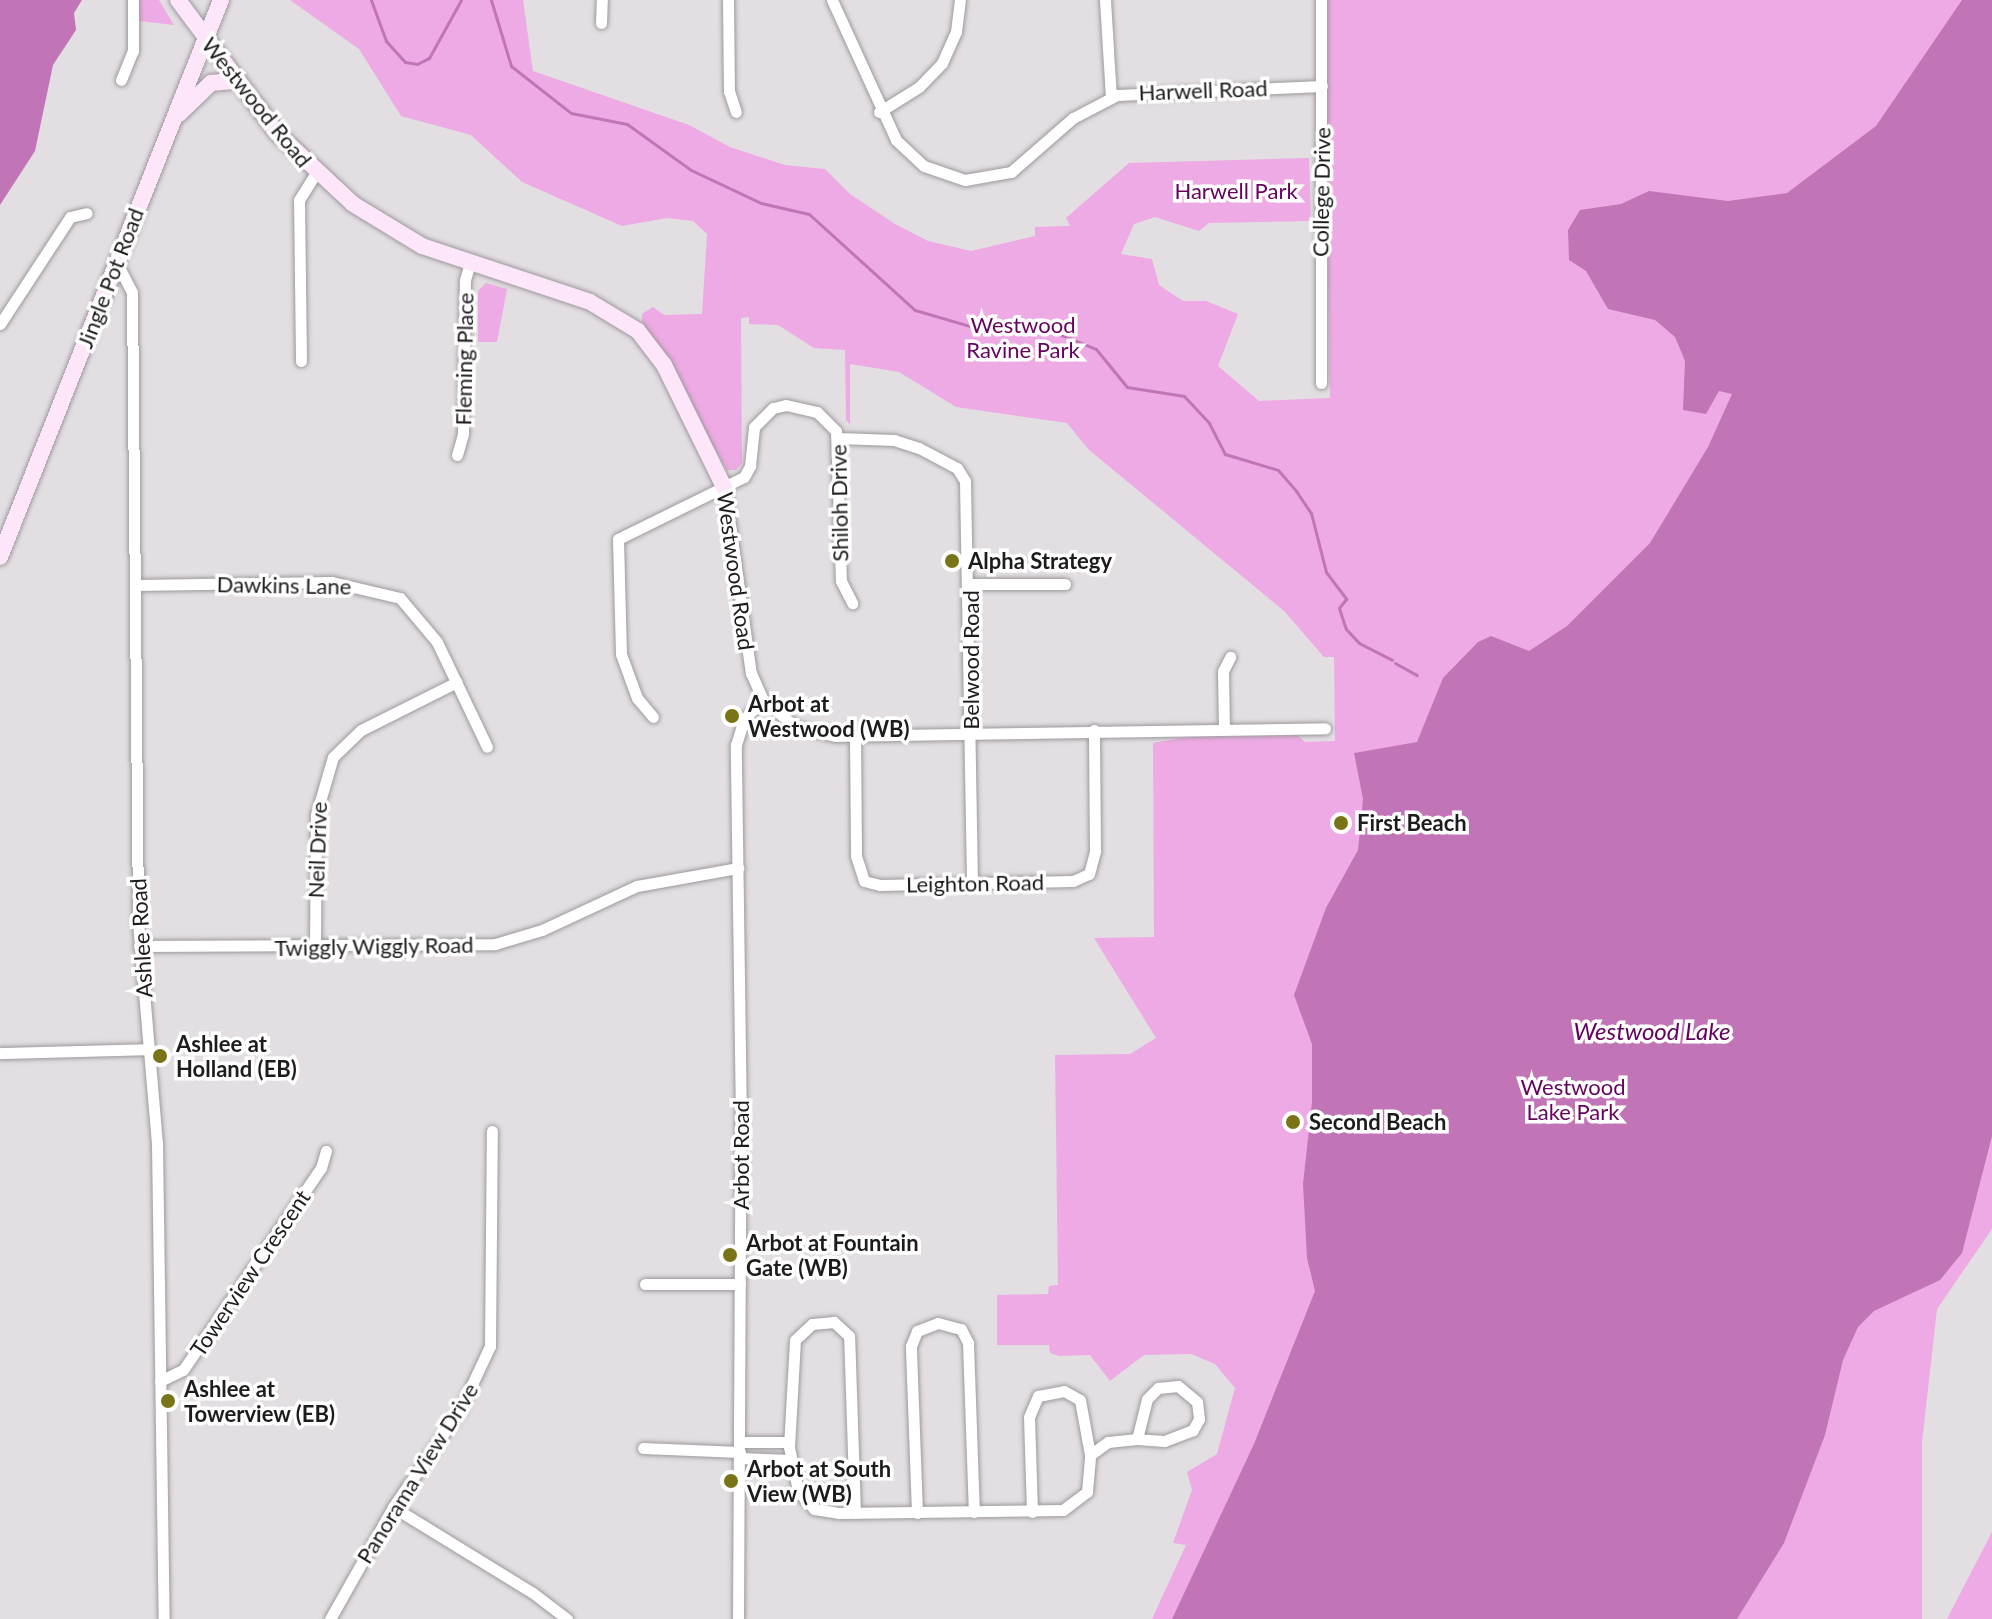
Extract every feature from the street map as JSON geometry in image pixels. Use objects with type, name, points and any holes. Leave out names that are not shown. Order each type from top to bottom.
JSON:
[{"type":"street","points":[[121,80],[133,51],[133,0]]},
{"type":"street","name":"Jingle Pot Road","points":[[0,557],[221,0]]},
{"type":"street","points":[[601,23],[602,0]]},
{"type":"street","points":[[728,0],[729,91],[736,112]]},
{"type":"street","name":"Harwell Road","points":[[832,0],[879,112],[915,160],[948,177],[980,180],[1026,162],[1073,118],[1111,97],[1160,90],[1322,86]]},
{"type":"street","points":[[879,112],[919,87],[942,63],[956,32],[960,0]]},
{"type":"street","points":[[1105,0],[1111,97]]},
{"type":"street","name":"College Drive","points":[[1321,0],[1321,383]]},
{"type":"street","name":"Westwood Road","points":[[185,1],[206,39],[236,81],[315,174],[396,232],[470,263],[590,302],[638,331],[664,365],[725,489],[750,665],[763,700]]},
{"type":"street","points":[[174,120],[211,83],[236,81]]},
{"type":"street","points":[[301,361],[299,200],[315,174]]},
{"type":"street","points":[[0,324],[70,217],[87,213]]},
{"type":"street","name":"Ashlee Road","points":[[116,261],[129,278],[132,300],[139,946],[157,1143],[164,1619]]},
{"type":"street","name":"Fleming Place","points":[[457,455],[463,434],[465,280],[470,263]]},
{"type":"street","points":[[104,293],[118,288],[132,300]]},
{"type":"street","name":"Shiloh Drive","points":[[725,489],[748,472],[754,427],[773,408],[786,405],[817,412],[833,424],[838,438],[841,581],[852,603]]},
{"type":"street","name":"Belwood Road","points":[[838,438],[894,440],[957,468],[969,496],[972,883]]},
{"type":"street","points":[[653,717],[637,698],[621,654],[618,539],[725,489]]},
{"type":"street","name":"Dawkins Lane","points":[[135,585],[332,582],[378,590],[415,611],[457,682],[487,747]]},
{"type":"street","points":[[970,584],[1065,584]]},
{"type":"street","points":[[1224,729],[1223,671],[1230,657]]},
{"type":"street","name":"Neil Drive","points":[[315,948],[316,815],[333,757],[361,730],[457,682]]},
{"type":"street","points":[[763,700],[796,727],[822,735],[1325,728]]},
{"type":"street","name":"Arbot Road","points":[[738,1619],[737,738],[744,719],[763,700]]},
{"type":"street","name":"Leighton Road","points":[[855,736],[860,876],[874,885],[1073,881],[1089,874],[1095,842],[1094,730]]},
{"type":"street","name":"Twiggly Wiggly Road","points":[[139,946],[315,948],[495,944],[542,930],[637,886],[738,868]]},
{"type":"street","points":[[0,1053],[149,1049]]},
{"type":"street","name":"Panorama View Drive","points":[[330,1619],[393,1507],[460,1410],[490,1346],[492,1131]]},
{"type":"street","name":"Towerview Crescent","points":[[160,1381],[183,1370],[321,1168],[326,1151]]},
{"type":"street","points":[[645,1284],[740,1284]]},
{"type":"street","points":[[855,1513],[852,1347],[844,1329],[834,1322],[805,1327],[795,1340],[789,1442],[800,1496],[810,1507],[855,1513],[1032,1512],[1063,1510],[1083,1499],[1092,1477],[1080,1400],[1064,1391],[1038,1396],[1029,1417],[1032,1512]]},
{"type":"street","points":[[917,1513],[911,1346],[917,1331],[938,1323],[961,1329],[968,1343],[974,1512]]},
{"type":"street","points":[[1090,1455],[1108,1442],[1137,1439],[1164,1441],[1193,1430],[1199,1409],[1191,1394],[1178,1386],[1158,1388],[1142,1407],[1137,1439]]},
{"type":"street","points":[[740,1450],[789,1442]]},
{"type":"street","points":[[643,1448],[740,1450],[791,1460]]},
{"type":"street","points":[[393,1507],[533,1593],[567,1619]]},
{"type":"green space","points":[[139,0],[159,0],[174,25],[139,21]]},
{"type":"green space","name":"Westwood Lake Park","points":[[290,0],[523,0],[533,71],[689,125],[730,147],[785,165],[825,169],[850,194],[895,224],[928,241],[971,251],[1035,236],[1035,227],[1070,226],[1066,218],[1129,163],[1309,158],[1311,221],[1209,223],[1199,231],[1155,217],[1134,224],[1121,254],[1152,259],[1159,285],[1183,301],[1206,301],[1238,314],[1218,366],[1259,401],[1330,398],[1324,0],[1992,0],[1992,1229],[1937,1309],[1922,1442],[1922,1619],[1152,1619],[1186,1545],[1173,1543],[1192,1490],[1187,1472],[1217,1454],[1235,1388],[1215,1364],[1191,1354],[1144,1355],[1110,1381],[1090,1355],[1059,1356],[1050,1353],[1049,1345],[997,1345],[997,1295],[1048,1294],[1049,1286],[1058,1285],[1055,1055],[1130,1054],[1156,1038],[1094,938],[1154,937],[1153,743],[1187,737],[1297,735],[1305,742],[1335,741],[1334,657],[1324,657],[1284,611],[1088,449],[1067,423],[956,407],[899,372],[850,364],[850,424],[846,420],[845,350],[814,348],[778,325],[749,324],[749,317],[741,318],[742,463],[736,470],[727,470],[642,321],[642,314],[653,307],[664,315],[702,314],[707,234],[693,221],[667,218],[622,226],[522,182],[471,135],[401,116],[359,49]]},
{"type":"green space","points":[[486,283],[507,289],[497,342],[478,342],[478,291]]},
{"type":"green space","points":[[1992,1532],[1992,1619],[1947,1619]]},
{"type":"water","points":[[0,0],[82,0],[74,13],[76,30],[53,65],[35,151],[0,205]]},
{"type":"water","name":"Westwood Lake","points":[[1962,0],[1992,0],[1992,1136],[1962,1253],[1940,1280],[1874,1311],[1858,1327],[1843,1360],[1825,1435],[1784,1543],[1737,1619],[1172,1619],[1254,1444],[1315,1291],[1307,1258],[1303,1184],[1312,1102],[1312,1044],[1294,995],[1326,908],[1358,850],[1363,799],[1354,753],[1417,742],[1443,678],[1478,642],[1491,636],[1529,651],[1567,626],[1650,543],[1708,447],[1732,394],[1719,391],[1706,414],[1683,410],[1685,361],[1675,337],[1655,320],[1608,309],[1586,271],[1569,260],[1568,230],[1580,210],[1621,204],[1649,191],[1728,201],[1787,193],[1876,126]]},
{"type":"waterway","points":[[371,0],[386,41],[405,62],[417,64],[429,58],[461,0]]},
{"type":"waterway","points":[[491,0],[511,66],[571,113],[627,124],[691,170],[761,203],[809,214],[915,310],[997,334],[1042,327],[1096,349],[1127,387],[1184,396],[1209,423],[1225,454],[1278,470],[1296,491],[1311,513],[1326,572],[1346,599],[1339,608],[1346,629],[1359,643],[1392,660]]},
{"type":"waterway","points":[[1395,663],[1417,675]]},
{"type":"place","name":"Alpha Strategy","points":[[952,561]]},
{"type":"place","name":"Arbot at Westwood (WB)","points":[[732,716]]},
{"type":"place","name":"First Beach","points":[[1341,823]]},
{"type":"place","name":"Ashlee at Holland (EB)","points":[[160,1056]]},
{"type":"place","name":"Second Beach","points":[[1293,1122]]},
{"type":"place","name":"Arbot at Fountain Gate (WB)","points":[[730,1255]]},
{"type":"place","name":"Ashlee at Towerview (EB)","points":[[168,1401]]},
{"type":"place","name":"Arbot at South View (WB)","points":[[731,1481]]},
{"type":"park label","name":"Harwell Park","points":[[1236,191]]},
{"type":"park label","name":"Westwood Ravine Park","points":[[1023,336]]}]
